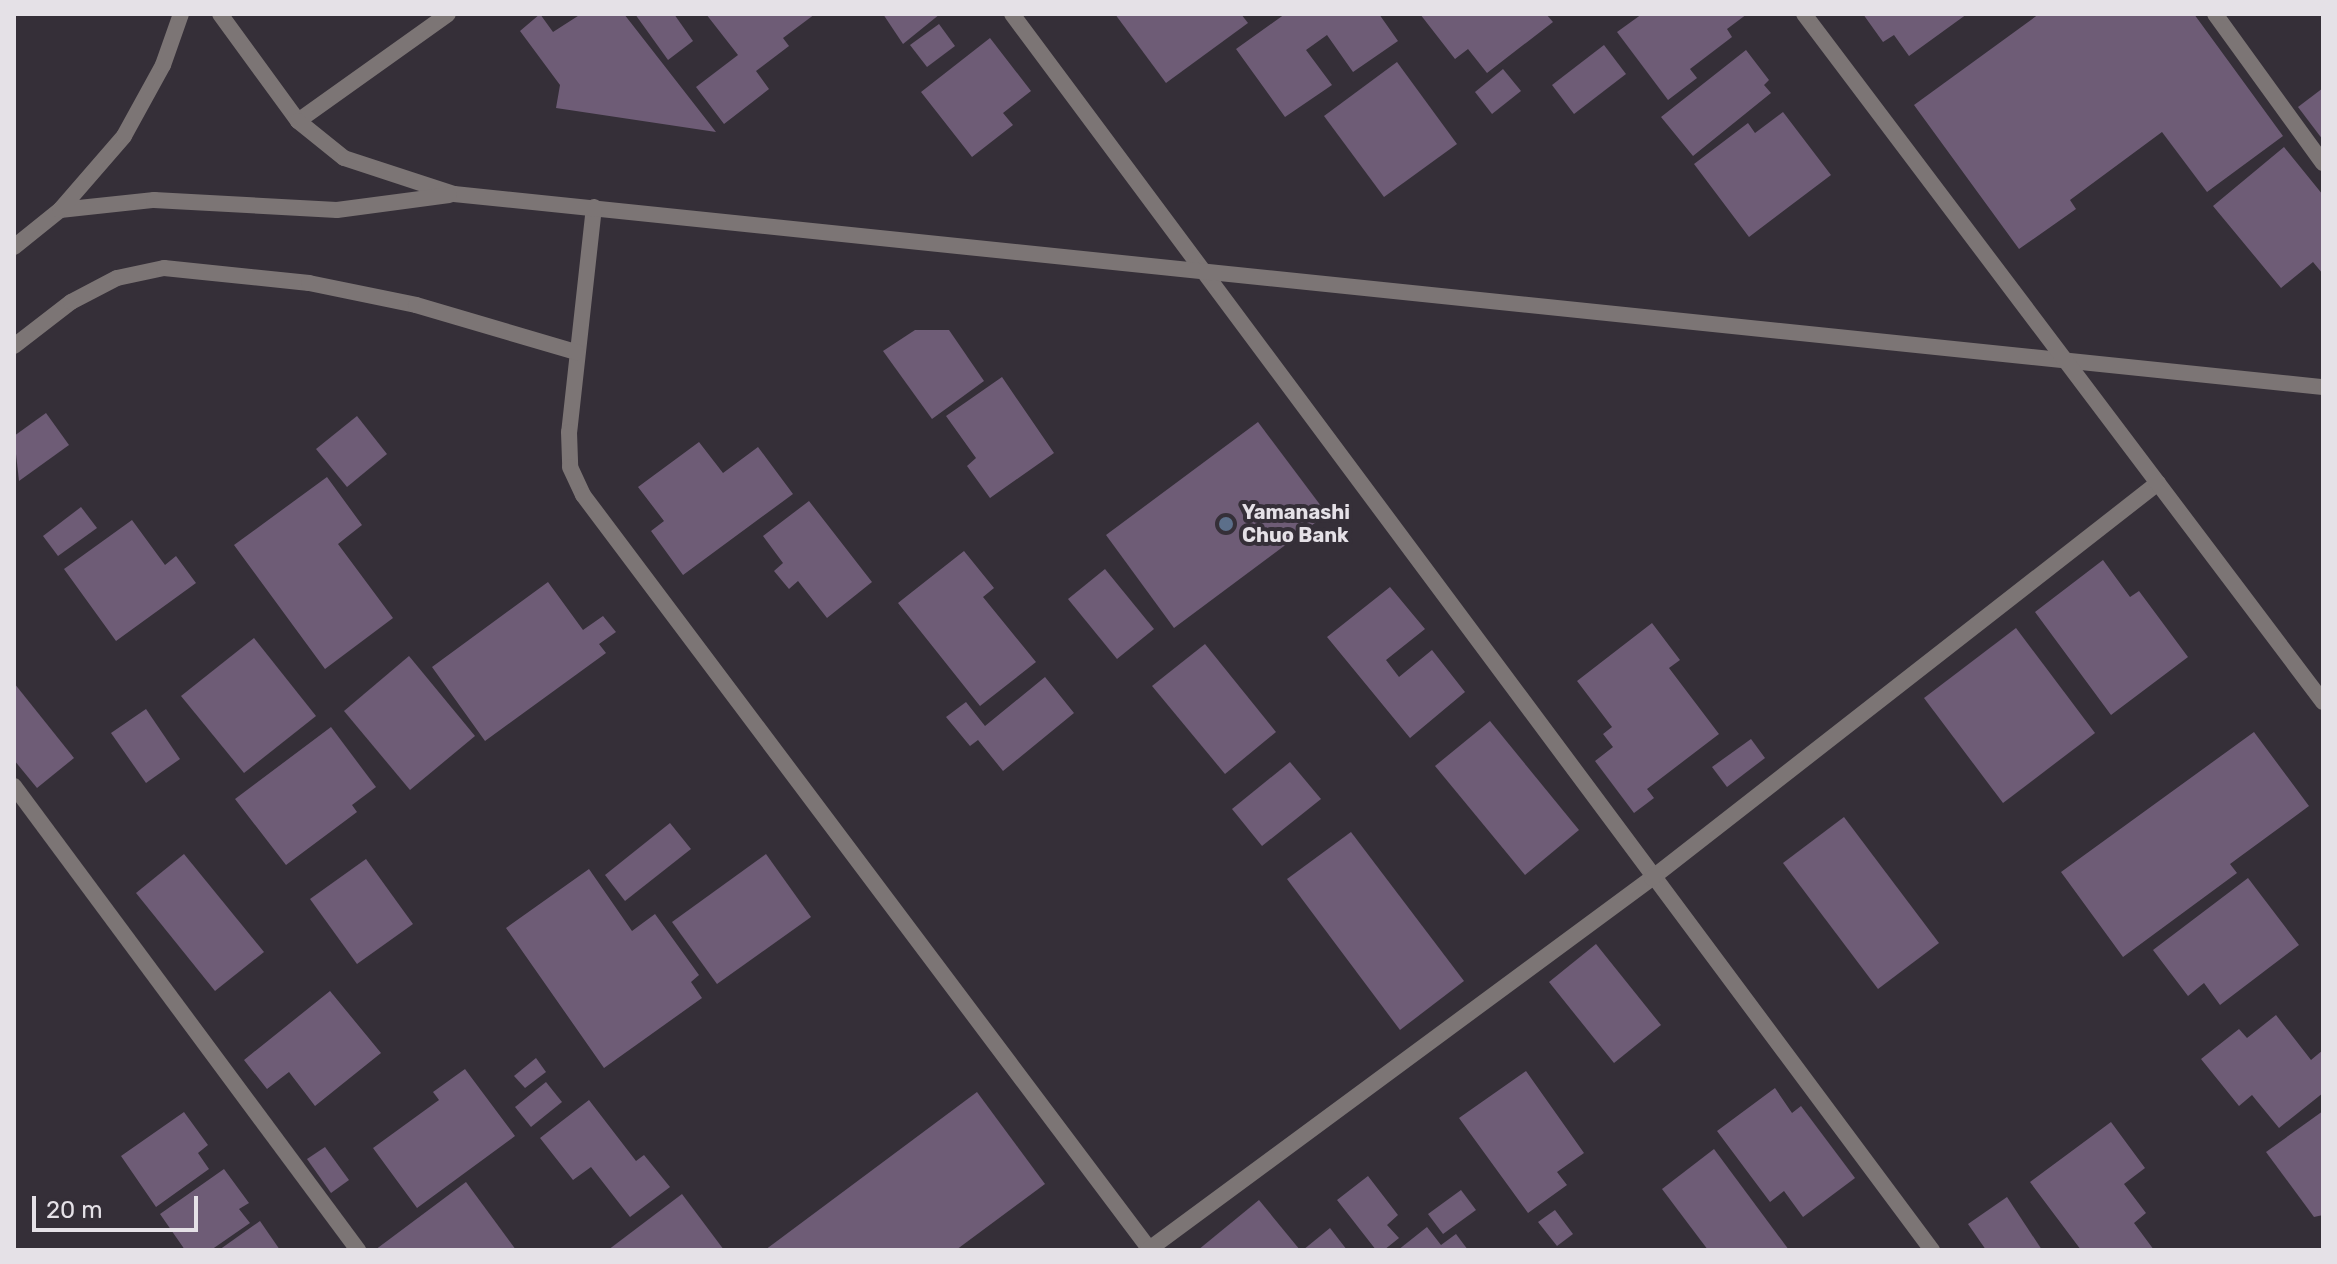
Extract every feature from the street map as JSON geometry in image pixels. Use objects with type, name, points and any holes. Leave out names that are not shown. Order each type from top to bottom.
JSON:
[{"type":"street","points":[[14,247],[60,210],[124,136],[163,65],[181,14]]},
{"type":"street","points":[[220,14],[298,121],[344,158],[454,194],[1208,275],[2323,387]]},
{"type":"street","points":[[298,121],[448,14]]},
{"type":"street","points":[[1012,14],[1652,878],[1932,1250]]},
{"type":"street","points":[[1804,14],[2069,360],[2323,702]]},
{"type":"street","points":[[2215,14],[2323,163]]},
{"type":"street","points":[[60,210],[154,200],[337,210],[454,194]]},
{"type":"street","points":[[594,207],[576,352],[570,467],[583,495],[1149,1250],[1652,878],[2158,483]]},
{"type":"street","points":[[14,346],[71,302],[117,278],[164,268],[309,283],[416,305],[576,352]]},
{"type":"street","points":[[14,786],[358,1250]]},
{"type":"building","points":[[540,14],[553,32],[581,14],[624,14],[716,132],[556,108],[560,85],[520,31]]},
{"type":"building","points":[[635,14],[674,14],[693,41],[668,60]]},
{"type":"building","points":[[706,14],[815,14],[783,38],[789,46],[756,71],[769,89],[724,124],[696,87],[738,55]]},
{"type":"building","points":[[883,14],[940,14],[903,44]]},
{"type":"building","points":[[1115,14],[1241,14],[1248,23],[1166,83]]},
{"type":"building","points":[[1285,14],[1379,14],[1398,41],[1353,72],[1327,35],[1306,50],[1332,85],[1285,117],[1236,49]]},
{"type":"building","points":[[1420,14],[1546,14],[1553,22],[1487,73],[1468,49],[1455,59]]},
{"type":"building","points":[[1642,14],[1747,14],[1727,29],[1732,37],[1690,69],[1697,78],[1668,100],[1617,32]]},
{"type":"building","points":[[1863,14],[1967,14],[1909,56],[1894,35],[1883,42]]},
{"type":"building","points":[[2039,14],[2194,14],[2283,136],[2207,192],[2162,132],[2070,200],[2076,209],[2019,249],[1914,105]]},
{"type":"building","points":[[939,24],[955,46],[927,67],[910,45]]},
{"type":"building","points":[[990,38],[1031,91],[1003,113],[1013,125],[972,157],[921,92]]},
{"type":"building","points":[[1604,45],[1626,74],[1574,114],[1552,85]]},
{"type":"building","points":[[1746,50],[1769,80],[1764,85],[1771,93],[1693,156],[1661,117]]},
{"type":"building","points":[[1397,62],[1457,144],[1384,197],[1324,116]]},
{"type":"building","points":[[1503,69],[1521,91],[1492,114],[1475,92]]},
{"type":"building","points":[[2323,88],[2323,140],[2298,107]]},
{"type":"building","points":[[1783,112],[1831,175],[1749,237],[1694,164],[1748,123],[1755,133]]},
{"type":"building","points":[[2284,147],[2323,195],[2323,274],[2313,262],[2281,288],[2213,206]]},
{"type":"building","points":[[915,330],[949,330],[984,381],[932,419],[883,351]]},
{"type":"building","points":[[1002,377],[1054,453],[990,498],[967,466],[976,458],[946,416]]},
{"type":"building","points":[[46,413],[69,445],[19,481],[14,436]]},
{"type":"building","points":[[357,416],[387,454],[347,487],[316,449]]},
{"type":"building","points":[[1258,422],[1327,514],[1174,628],[1106,535]]},
{"type":"building","points":[[699,442],[723,473],[758,447],[793,494],[683,575],[651,531],[664,521],[638,487]]},
{"type":"building","points":[[327,477],[362,525],[338,544],[393,618],[325,669],[234,545]]},
{"type":"building","points":[[809,501],[872,582],[827,618],[798,581],[789,589],[774,571],[783,563],[763,536]]},
{"type":"building","points":[[81,507],[97,528],[58,556],[43,536]]},
{"type":"building","points":[[132,520],[165,565],[176,556],[196,583],[116,641],[64,569]]},
{"type":"building","points":[[964,551],[994,588],[983,597],[1036,662],[980,706],[898,603]]},
{"type":"building","points":[[2103,560],[2130,597],[2139,591],[2188,657],[2111,715],[2035,612]]},
{"type":"building","points":[[1105,569],[1154,629],[1117,659],[1068,599]]},
{"type":"building","points":[[548,582],[583,630],[603,616],[616,632],[599,644],[606,653],[485,741],[432,667]]},
{"type":"building","points":[[1390,587],[1425,629],[1386,660],[1399,677],[1432,650],[1465,692],[1410,738],[1327,637]]},
{"type":"building","points":[[1652,623],[1680,660],[1669,668],[1719,734],[1647,789],[1654,798],[1634,813],[1595,761],[1613,747],[1603,734],[1612,727],[1577,681]]},
{"type":"building","points":[[2016,628],[2095,733],[2003,803],[1924,698]]},
{"type":"building","points":[[254,638],[316,716],[244,773],[181,696]]},
{"type":"building","points":[[1205,644],[1276,732],[1225,774],[1152,686]]},
{"type":"building","points":[[409,656],[475,736],[410,790],[344,711]]},
{"type":"building","points":[[1045,677],[1074,713],[1003,771],[978,740],[970,746],[946,717],[966,702],[985,726]]},
{"type":"building","points":[[14,683],[74,758],[37,788],[14,760]]},
{"type":"building","points":[[146,709],[180,759],[146,783],[111,733]]},
{"type":"building","points":[[1490,721],[1579,830],[1525,875],[1435,766]]},
{"type":"building","points":[[331,727],[376,787],[352,805],[357,812],[286,865],[235,799]]},
{"type":"building","points":[[2254,732],[2309,806],[2230,864],[2237,873],[2123,957],[2061,872]]},
{"type":"building","points":[[1751,739],[1765,758],[1727,787],[1712,767]]},
{"type":"building","points":[[1290,762],[1321,799],[1262,846],[1232,809]]},
{"type":"building","points":[[1844,817],[1939,943],[1878,989],[1783,863]]},
{"type":"building","points":[[670,823],[691,849],[625,901],[605,875]]},
{"type":"building","points":[[1351,832],[1464,981],[1400,1030],[1287,879]]},
{"type":"building","points":[[184,854],[264,952],[215,991],[136,893]]},
{"type":"building","points":[[766,854],[811,917],[717,984],[672,922]]},
{"type":"building","points":[[366,859],[413,924],[357,964],[310,899]]},
{"type":"building","points":[[589,869],[632,931],[655,914],[699,975],[691,982],[702,998],[604,1068],[506,928]]},
{"type":"building","points":[[2248,878],[2299,945],[2220,1005],[2204,983],[2188,996],[2153,950]]},
{"type":"building","points":[[1596,944],[1661,1025],[1614,1063],[1549,982]]},
{"type":"building","points":[[330,991],[381,1053],[315,1106],[289,1072],[267,1089],[244,1060]]},
{"type":"building","points":[[2276,1015],[2311,1060],[2323,1050],[2323,1093],[2279,1128],[2252,1095],[2239,1106],[2201,1059],[2239,1029],[2247,1038]]},
{"type":"building","points":[[536,1058],[546,1072],[525,1088],[514,1076]]},
{"type":"building","points":[[465,1069],[515,1136],[417,1208],[373,1148],[439,1100],[433,1092]]},
{"type":"building","points":[[1526,1071],[1584,1153],[1557,1172],[1567,1185],[1528,1213],[1459,1118]]},
{"type":"building","points":[[546,1082],[562,1102],[531,1127],[515,1107]]},
{"type":"building","points":[[1775,1088],[1792,1113],[1801,1106],[1855,1178],[1803,1217],[1784,1191],[1770,1202],[1717,1131]]},
{"type":"building","points":[[977,1092],[1045,1184],[956,1250],[765,1250]]},
{"type":"building","points":[[589,1100],[636,1161],[644,1155],[670,1187],[630,1217],[591,1167],[573,1180],[540,1138]]},
{"type":"building","points":[[2323,1111],[2323,1215],[2314,1217],[2266,1152]]},
{"type":"building","points":[[184,1112],[208,1145],[198,1153],[209,1169],[156,1207],[121,1156]]},
{"type":"building","points":[[2111,1122],[2145,1168],[2124,1184],[2146,1213],[2134,1223],[2154,1250],[2081,1250],[2030,1182]]},
{"type":"building","points":[[325,1147],[349,1180],[331,1193],[307,1159]]},
{"type":"building","points":[[1714,1149],[1789,1250],[1708,1250],[1662,1189]]},
{"type":"building","points":[[224,1169],[249,1203],[239,1209],[250,1223],[211,1250],[185,1250],[160,1214]]},
{"type":"building","points":[[1368,1176],[1398,1215],[1387,1225],[1399,1238],[1384,1250],[1376,1250],[1337,1200]]},
{"type":"building","points":[[466,1182],[516,1250],[375,1250]]},
{"type":"building","points":[[1461,1190],[1476,1210],[1443,1234],[1428,1214]]},
{"type":"building","points":[[682,1194],[724,1250],[608,1250]]},
{"type":"building","points":[[2007,1197],[2042,1250],[1986,1250],[1968,1224]]},
{"type":"building","points":[[1259,1200],[1300,1250],[1198,1250]]},
{"type":"building","points":[[1555,1210],[1573,1234],[1557,1246],[1538,1222]]},
{"type":"building","points":[[260,1221],[280,1250],[219,1250]]},
{"type":"building","points":[[1427,1227],[1441,1245],[1456,1234],[1468,1250],[1398,1250]]},
{"type":"building","points":[[1330,1228],[1347,1250],[1303,1250]]},
{"type":"place","name":"Yamanashi Chuo Bank","points":[[1226,524]]}]
